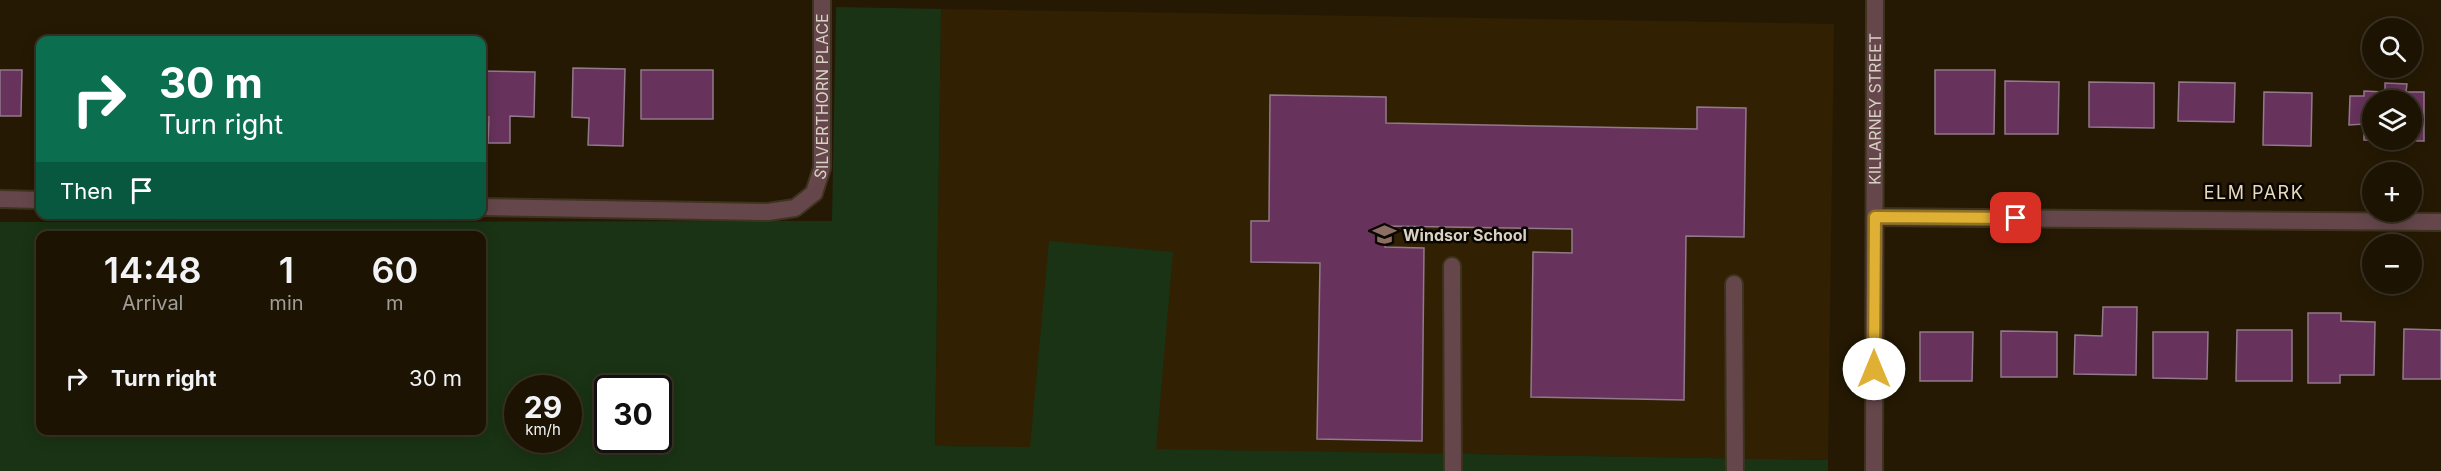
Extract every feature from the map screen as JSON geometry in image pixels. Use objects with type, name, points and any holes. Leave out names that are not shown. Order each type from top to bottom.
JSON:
[{"type":"street","name":"SILVERTHORN PLACE","points":[[486,207],[768,212],[795,208],[814,193],[822,168],[822,0]]},
{"type":"street","name":"KILLARNEY STREET","points":[[1874,471],[1875,0]]},
{"type":"street","points":[[0,199],[36,200]]},
{"type":"street","points":[[1875,217],[2441,222]]},
{"type":"street","points":[[1452,266],[1453,471]]},
{"type":"street","points":[[1734,284],[1735,471]]},
{"type":"shaded area","name":"Windsor School","points":[[941,9],[1834,24],[1828,460],[935,446]]},
{"type":"green space","points":[[836,7],[941,9],[935,446],[1030,447],[1049,241],[1173,252],[1156,449],[1828,460],[1828,471],[0,471],[0,222],[832,221]]},
{"type":"building","points":[[573,68],[625,69],[623,146],[588,145],[589,118],[572,117]]},
{"type":"building","points":[[0,70],[22,70],[21,116],[0,116]]},
{"type":"building","points":[[641,70],[713,70],[713,119],[641,119]]},
{"type":"building","points":[[1935,70],[1995,70],[1994,134],[1935,134]]},
{"type":"building","points":[[486,71],[535,72],[534,117],[510,116],[510,143],[488,143],[489,117],[486,117]]},
{"type":"building","points":[[2005,81],[2059,82],[2058,134],[2005,134]]},
{"type":"building","points":[[2089,82],[2154,83],[2154,128],[2089,127]]},
{"type":"building","points":[[2179,82],[2235,83],[2234,122],[2178,121]]},
{"type":"building","points":[[2385,83],[2407,84],[2406,90],[2385,90]]},
{"type":"building","points":[[2264,92],[2312,93],[2311,146],[2263,145]]},
{"type":"building","points":[[2422,92],[2424,92],[2424,141],[2422,141]]},
{"type":"building","points":[[1270,95],[1386,97],[1386,123],[1697,129],[1697,107],[1746,108],[1744,237],[1686,236],[1684,400],[1531,397],[1533,252],[1572,253],[1572,229],[1385,226],[1385,247],[1424,248],[1422,441],[1317,439],[1320,263],[1251,262],[1251,221],[1269,221]]},
{"type":"building","points":[[2350,96],[2362,96],[2362,124],[2349,125]]},
{"type":"building","points":[[2103,307],[2137,307],[2136,375],[2074,374],[2075,335],[2102,336]]},
{"type":"building","points":[[2308,313],[2341,313],[2341,321],[2375,322],[2374,375],[2340,375],[2340,383],[2308,383]]},
{"type":"building","points":[[2404,329],[2441,330],[2441,379],[2403,379]]},
{"type":"building","points":[[2237,330],[2292,330],[2292,381],[2236,381]]},
{"type":"building","points":[[2001,331],[2057,332],[2057,377],[2001,377]]},
{"type":"building","points":[[1920,332],[1973,332],[1972,381],[1920,381]]},
{"type":"building","points":[[2153,332],[2208,332],[2207,379],[2153,378]]},
{"type":"place","name":"Windsor School","points":[[1385,235]]},
{"type":"district","name":"ELM PARK","points":[[2254,192]]},
{"type":"route","points":[[1874,369],[1875,217],[2016,218]]}]
